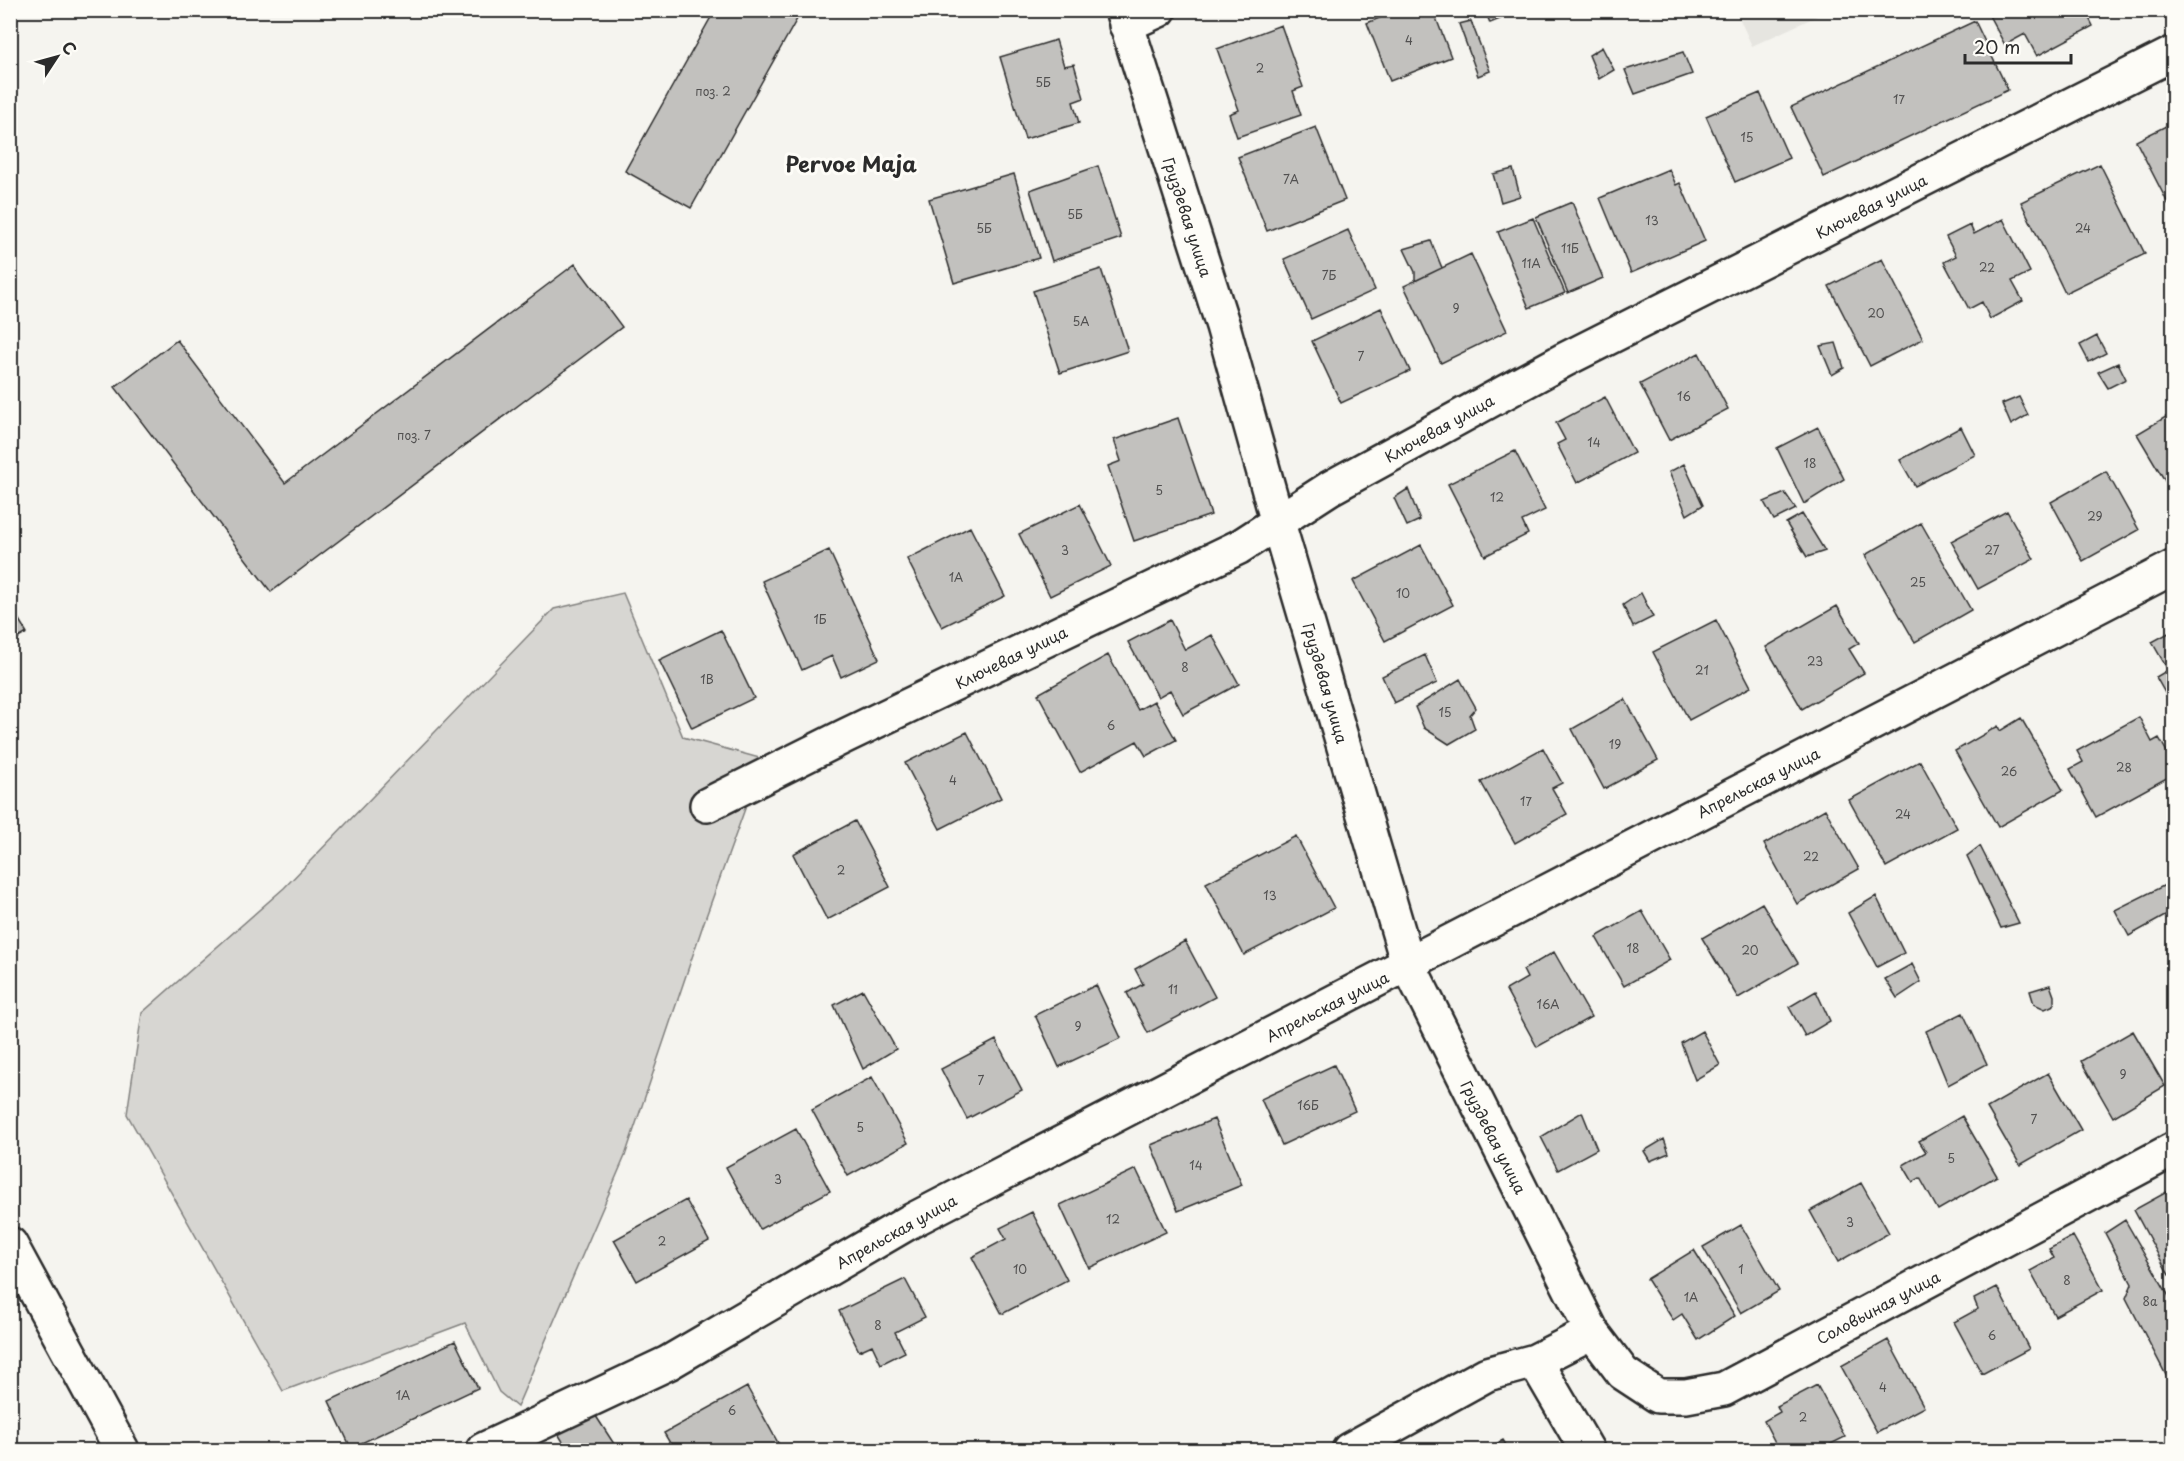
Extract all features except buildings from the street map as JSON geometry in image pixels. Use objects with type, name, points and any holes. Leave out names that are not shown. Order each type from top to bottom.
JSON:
[{"type":"main road","points":[[1124,18],[1159,10]]},
{"type":"main road","name":"Груздевая улица","points":[[1124,18],[1223,326],[1278,523],[1408,964],[1592,1332]]},
{"type":"main road","name":"Ключевая улица","points":[[707,805],[845,736],[1239,547],[1330,488],[1564,360],[2174,53]]},
{"type":"main road","name":"Апрельская улица","points":[[483,1450],[668,1363],[909,1222],[2174,567]]},
{"type":"main road","name":"Соловьиная улица","points":[[1592,1332],[1623,1372],[1658,1396],[1686,1396],[1724,1389],[2174,1149]]},
{"type":"main road","points":[[10,1244],[122,1450]]},
{"type":"main road","points":[[1349,1450],[1487,1374],[1535,1360],[1592,1332]]},
{"type":"main road","points":[[1535,1360],[1587,1450]]},
{"type":"shaded area","points":[[1736,11],[1828,11],[1752,46]]},
{"type":"shaded area","points":[[623,593],[683,737],[763,759],[704,922],[625,1156],[517,1407],[499,1392],[465,1323],[283,1391],[127,1114],[142,1013],[284,888],[554,609]]},
{"type":"district","name":"Pervoe Maja","points":[[851,163]]}]
